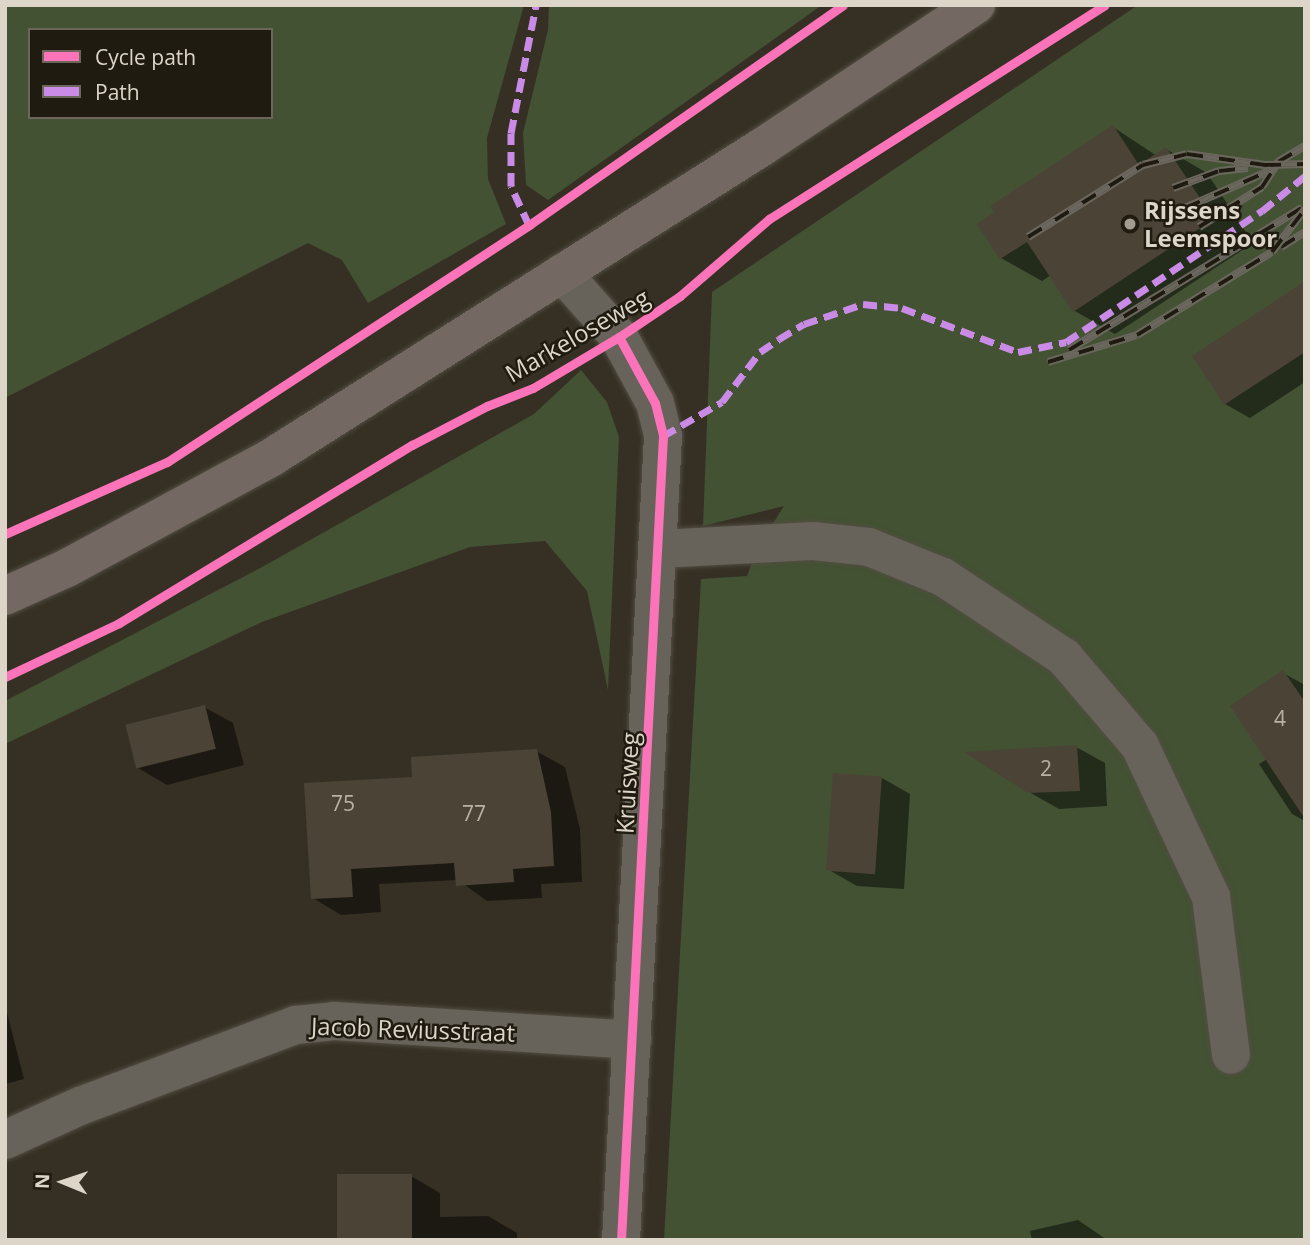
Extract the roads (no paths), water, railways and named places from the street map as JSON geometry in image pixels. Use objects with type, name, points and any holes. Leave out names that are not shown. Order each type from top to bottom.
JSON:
[{"type":"main road","points":[[5,596],[66,568],[272,457],[976,5]]},
{"type":"street","name":"Kruisweg","points":[[562,273],[619,337],[654,403],[663,436],[621,1240]]},
{"type":"street","points":[[659,549],[813,541],[869,547],[943,577],[1064,657],[1140,746],[1211,897],[1231,1055]]},
{"type":"street","name":"Jacob Reviusstraat","points":[[5,1140],[80,1106],[296,1025],[334,1021],[632,1040]]},
{"type":"railway","points":[[1278,162],[1305,146]]},
{"type":"railway","points":[[1028,237],[1143,165],[1187,154],[1265,165],[1305,164]]},
{"type":"railway","points":[[1199,227],[1262,187],[1279,161]]},
{"type":"railway","points":[[1173,188],[1219,171],[1248,168]]},
{"type":"railway","points":[[1185,208],[1269,171]]},
{"type":"railway","points":[[1069,350],[1302,208]]},
{"type":"railway","points":[[1048,362],[1137,335],[1272,252],[1305,209]]},
{"type":"railway","points":[[1281,247],[1305,232]]},
{"type":"place","name":"Rijssens Leemspoor","points":[[1130,224]]}]
